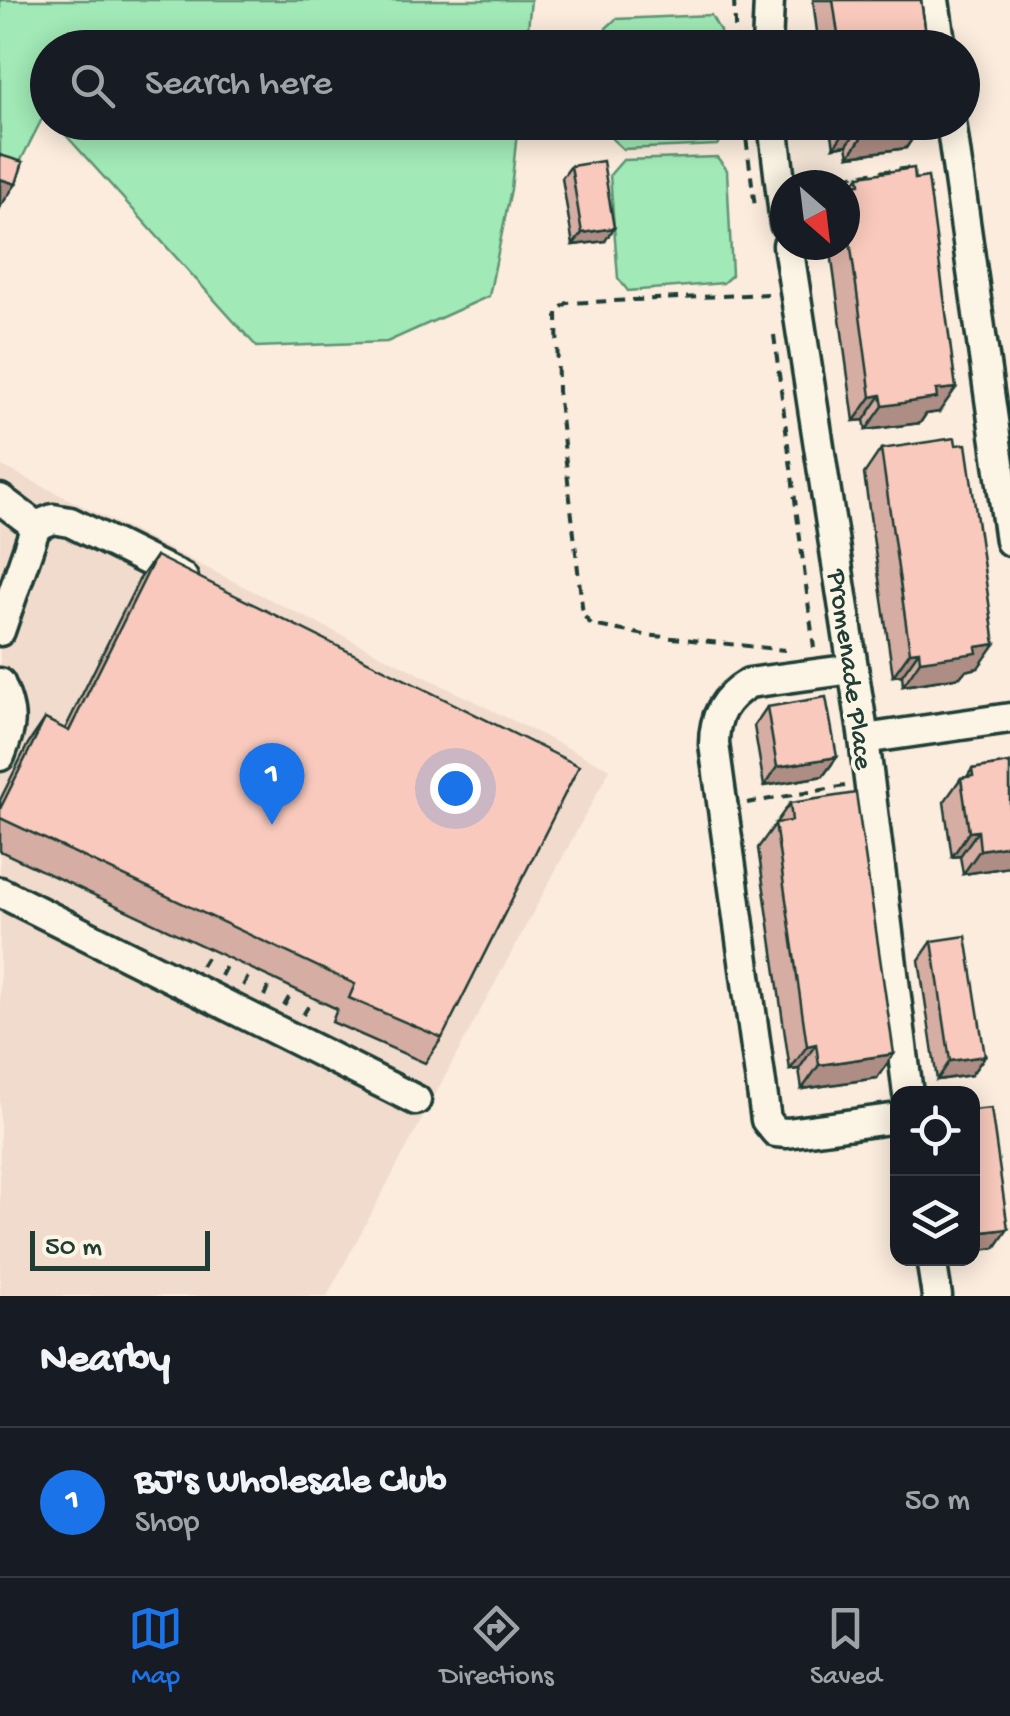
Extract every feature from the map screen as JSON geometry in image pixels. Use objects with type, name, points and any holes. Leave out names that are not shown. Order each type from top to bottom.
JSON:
[{"type":"street","points":[[768,30],[769,0]]},
{"type":"street","points":[[934,0],[938,30]]},
{"type":"street","points":[[774,140],[778,170]]},
{"type":"street","points":[[954,140],[1010,541]]},
{"type":"street","name":"Promenade Place","points":[[790,260],[864,739],[907,1086]]},
{"type":"street","points":[[0,499],[36,526]]},
{"type":"street","points":[[0,631],[36,526],[53,519],[70,522],[210,591]]},
{"type":"street","points":[[853,669],[748,683],[734,692],[714,724],[766,1120],[776,1132],[787,1133],[890,1119]]},
{"type":"street","points":[[0,683],[12,713],[12,727],[0,756]]},
{"type":"street","points":[[864,739],[1010,718]]},
{"type":"street","points":[[0,892],[416,1100]]},
{"type":"street","points":[[932,1266],[937,1296]]},
{"type":"path","points":[[734,0],[735,30]]},
{"type":"path","points":[[746,140],[755,206]]},
{"type":"path","points":[[860,174],[910,168]]},
{"type":"path","points":[[768,294],[567,303],[558,311],[558,391],[583,616],[592,625],[646,635],[792,651]]},
{"type":"path","points":[[773,333],[815,655]]},
{"type":"path","points":[[803,648],[813,644]]},
{"type":"path","points":[[722,806],[846,786]]},
{"type":"shaded area","points":[[0,465],[610,769],[327,1296],[0,1296]]},
{"type":"green space","points":[[0,0],[531,0],[528,30],[30,30],[31,140],[19,164],[0,158]]},
{"type":"green space","points":[[711,15],[719,30],[606,30],[616,19]]},
{"type":"green space","points":[[70,140],[516,140],[511,189],[489,296],[387,342],[257,347]]},
{"type":"green space","points":[[613,140],[720,140],[717,145],[623,149]]},
{"type":"green space","points":[[717,157],[727,170],[732,275],[723,283],[628,291],[618,278],[610,175],[623,160]]},
{"type":"building","points":[[833,0],[921,0],[925,30],[837,30]]},
{"type":"building","points":[[0,155],[23,162],[16,184],[0,179]]},
{"type":"building","points":[[603,161],[614,228],[582,233],[571,166]]},
{"type":"building","points":[[914,168],[915,179],[928,177],[956,388],[936,390],[937,398],[883,406],[881,395],[871,397],[853,260],[860,260],[860,176]]},
{"type":"building","points":[[955,438],[956,445],[966,444],[995,644],[976,647],[977,653],[920,661],[919,651],[910,652],[881,449]]},
{"type":"building","points":[[156,556],[579,766],[442,1038],[349,998],[355,984],[0,818],[0,809],[45,719],[69,731]]},
{"type":"building","points":[[826,697],[837,757],[777,767],[767,707]]},
{"type":"building","points":[[1010,763],[1010,845],[980,850],[978,831],[969,832],[961,778],[973,776],[972,769]]},
{"type":"building","points":[[856,793],[894,1054],[819,1065],[816,1044],[807,1046],[775,823],[792,821],[790,803]]},
{"type":"building","points":[[966,936],[985,1056],[950,1061],[932,941]]},
{"type":"building","points":[[991,1108],[1008,1229],[980,1232],[980,1176],[980,1109]]},
{"type":"place","name":"BJ's Wholesale Club","points":[[272,825]]}]
